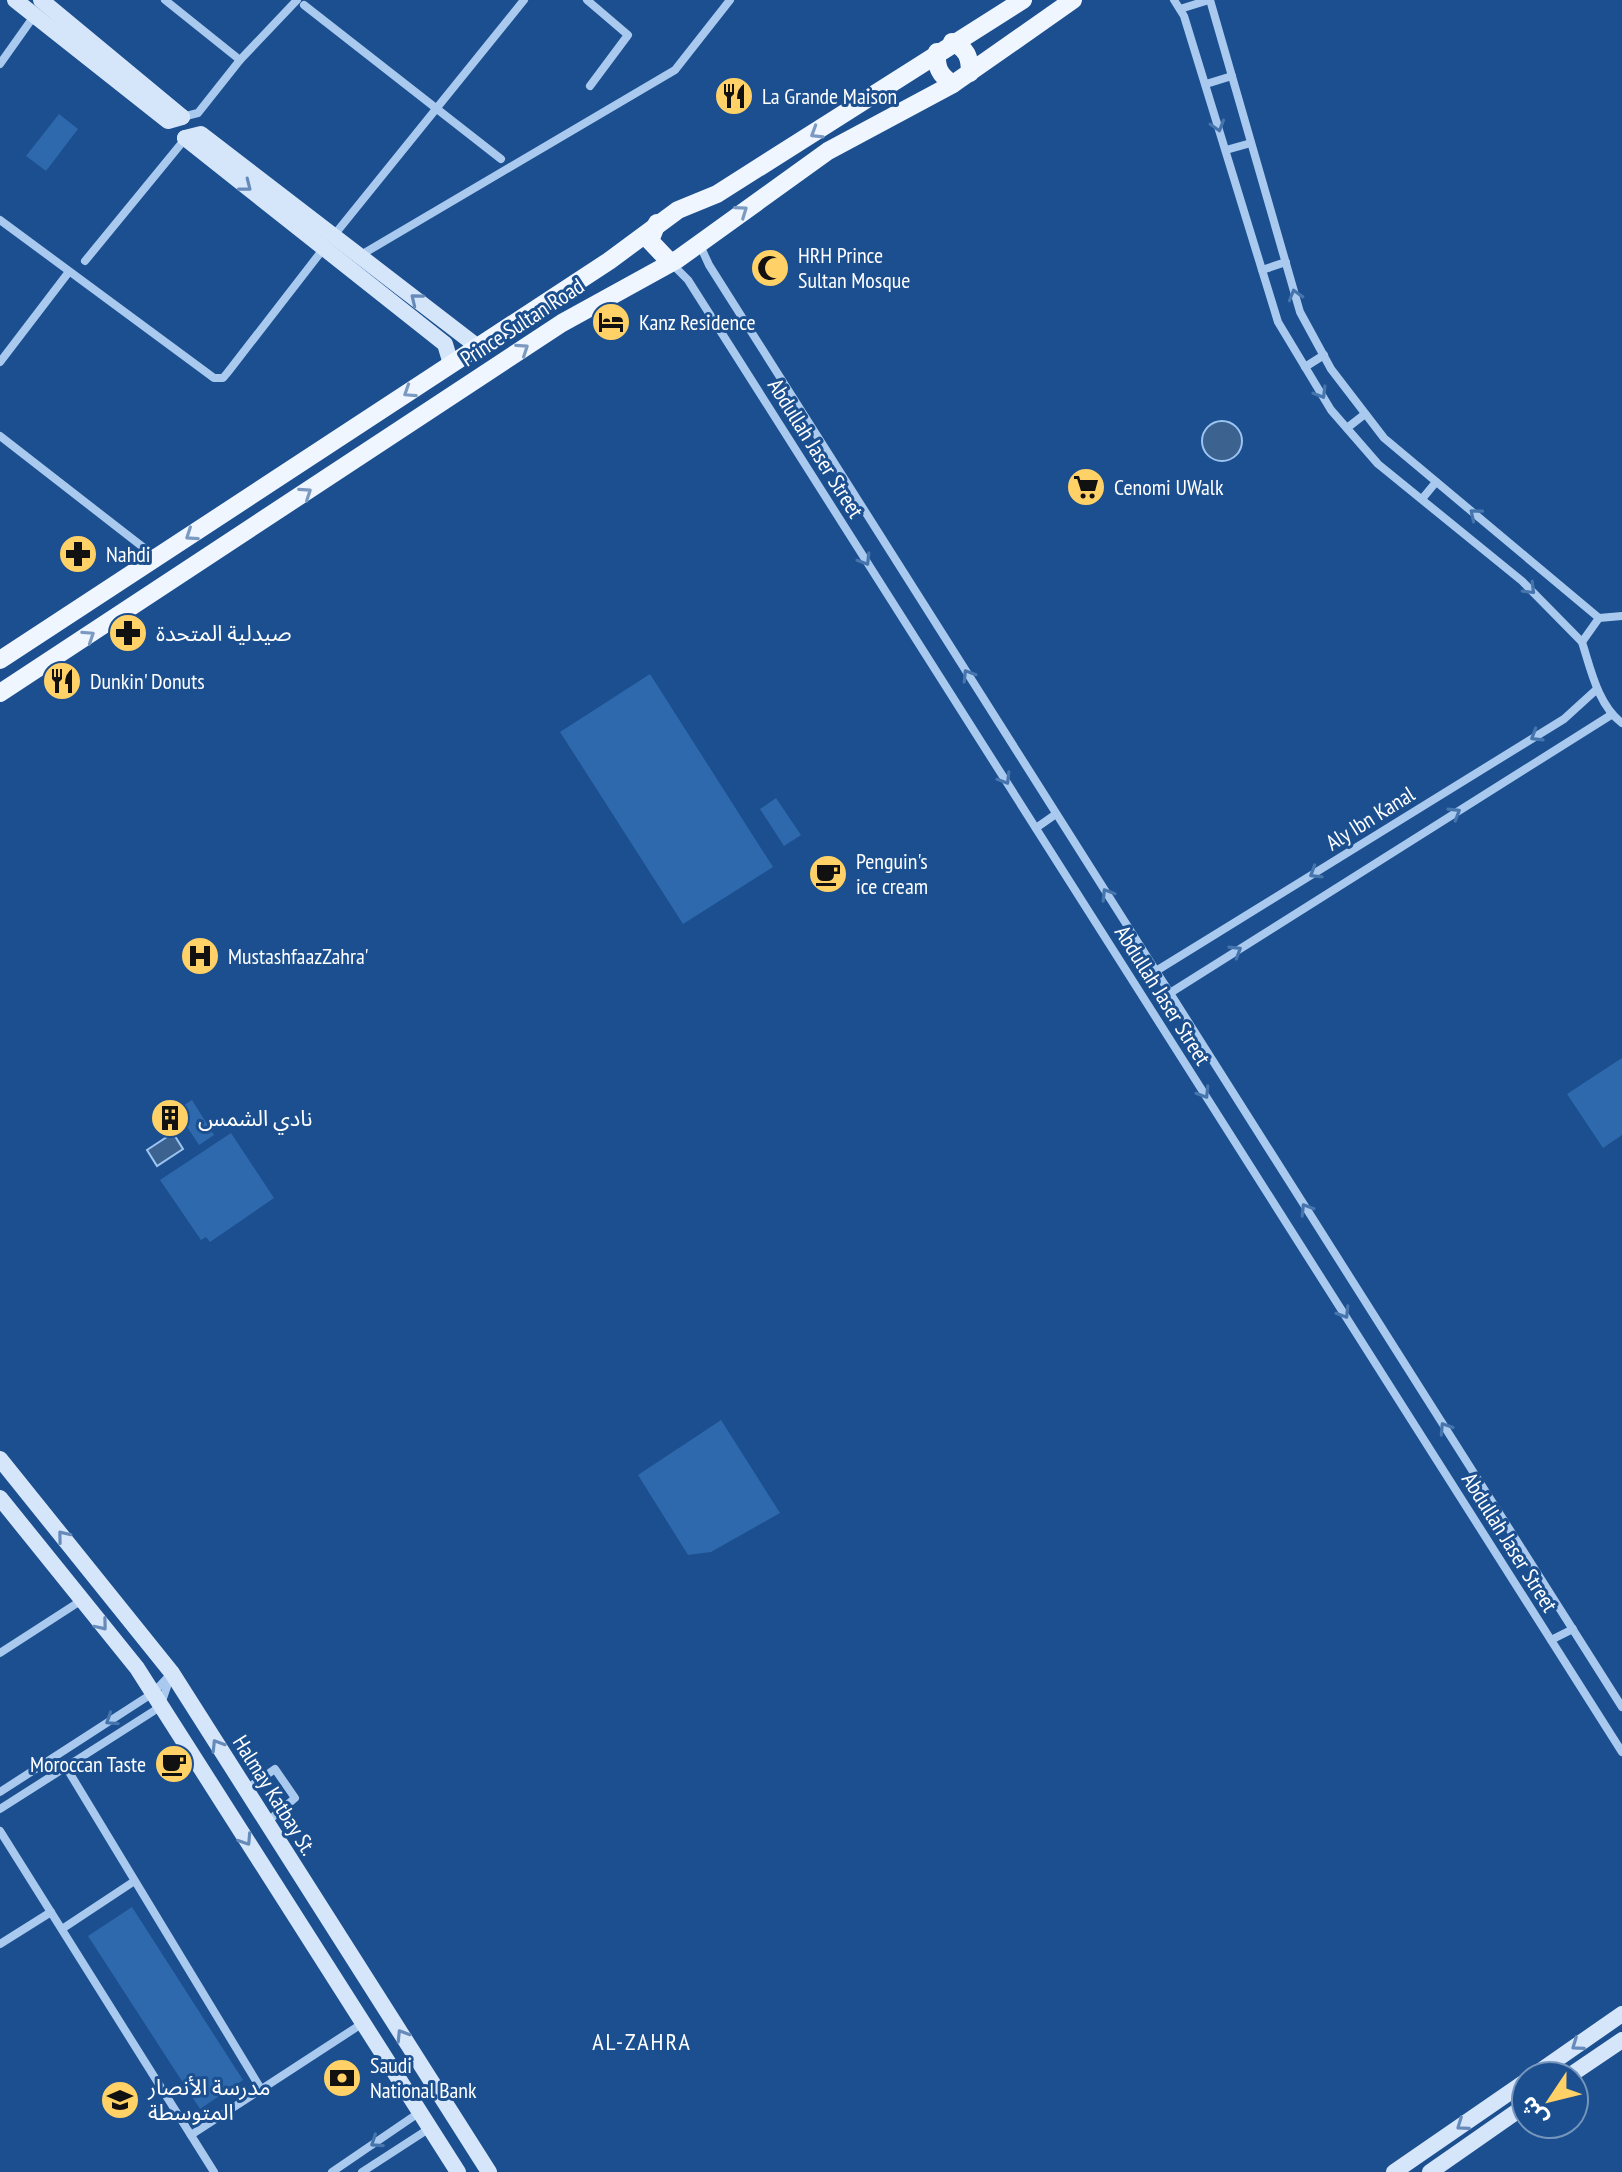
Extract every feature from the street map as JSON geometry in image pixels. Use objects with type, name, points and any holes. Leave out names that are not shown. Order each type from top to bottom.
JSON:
[{"type":"main road","name":"Prince Sultan Road","points":[[0,660],[609,261],[657,223],[678,210],[717,194],[847,115],[945,47],[1023,0]]},
{"type":"main road","name":"Prince Sultan Road","points":[[0,693],[562,323],[669,261],[678,259],[828,151],[953,84],[1073,0]]},
{"type":"main road","points":[[953,84],[943,78],[936,66],[945,47],[963,47],[970,58],[970,73]]},
{"type":"main road","points":[[657,223],[650,241],[669,261]]},
{"type":"street","points":[[15,0],[38,7],[168,121],[198,113],[240,60],[300,2],[501,159]]},
{"type":"street","points":[[165,0],[176,3],[240,60]]},
{"type":"street","points":[[335,234],[524,0]]},
{"type":"street","points":[[587,0],[628,35],[590,86]]},
{"type":"street","points":[[361,255],[675,70],[730,0]]},
{"type":"street","points":[[1174,0],[1180,9],[1206,84],[1278,322],[1331,410],[1378,464],[1512,573],[1582,642],[1597,689],[1611,715],[1622,723]]},
{"type":"street","points":[[1180,9],[1209,0],[1300,312],[1324,355],[1365,414],[1384,438],[1599,618],[1622,616]]},
{"type":"street","points":[[0,64],[38,7]]},
{"type":"street","points":[[1206,84],[1232,76]]},
{"type":"street","points":[[85,261],[185,138],[201,134],[335,234],[478,347]]},
{"type":"street","points":[[185,138],[445,344],[451,364]]},
{"type":"street","points":[[1226,150],[1251,143]]},
{"type":"street","points":[[0,220],[214,378],[223,378],[324,248]]},
{"type":"street","name":"Abdullah Jaser Street","points":[[699,241],[709,265],[1622,1707]]},
{"type":"street","name":"Abdullah Jaser Street","points":[[669,261],[688,280],[1622,1752]]},
{"type":"street","points":[[1262,270],[1286,262]]},
{"type":"street","points":[[0,362],[68,273]]},
{"type":"street","points":[[1305,367],[1324,355]]},
{"type":"street","points":[[1347,428],[1365,414]]},
{"type":"street","points":[[0,436],[157,558]]},
{"type":"street","points":[[1422,499],[1436,482]]},
{"type":"street","points":[[1512,573],[1526,557]]},
{"type":"street","points":[[1582,642],[1599,618]]},
{"type":"street","name":"Aly Ibn Kanal","points":[[1156,971],[1564,719],[1597,689]]},
{"type":"street","points":[[1170,993],[1611,715]]},
{"type":"street","points":[[1036,828],[1056,814]]},
{"type":"street","name":"Halmay Katbay St.","points":[[0,1459],[172,1673],[489,2172]]},
{"type":"street","points":[[0,1498],[157,1700],[458,2172]]},
{"type":"street","points":[[0,1652],[82,1600]]},
{"type":"street","points":[[1551,1640],[1573,1629]]},
{"type":"street","points":[[0,1809],[66,1767],[157,1700],[172,1673]]},
{"type":"street","points":[[0,1792],[157,1700],[172,1673]]},
{"type":"street","points":[[66,1767],[261,2089]]},
{"type":"street","points":[[245,1790],[275,1769],[295,1798],[266,1823]]},
{"type":"street","points":[[0,1831],[214,2172]]},
{"type":"street","points":[[62,1929],[133,1882]]},
{"type":"street","points":[[0,1944],[51,1912]]},
{"type":"street","points":[[1556,2060],[1622,2014]]},
{"type":"street","points":[[191,2135],[363,2023]]},
{"type":"street","points":[[1590,2062],[1622,2040]]},
{"type":"street","points":[[1394,2172],[1510,2092]]},
{"type":"street","points":[[332,2172],[420,2112]]},
{"type":"street","points":[[1430,2172],[1510,2116]]},
{"type":"street","points":[[362,2172],[430,2128]]},
{"type":"shaded area","points":[[59,114],[78,129],[46,171],[26,156]]},
{"type":"shaded area","points":[[1222,421],[1236,427],[1242,441],[1236,455],[1222,461],[1208,455],[1202,441],[1208,427]]},
{"type":"shaded area","points":[[650,674],[773,867],[683,924],[560,732]]},
{"type":"shaded area","points":[[776,798],[801,835],[784,846],[760,809]]},
{"type":"shaded area","points":[[1622,1058],[1622,1135],[1603,1148],[1567,1094]]},
{"type":"shaded area","points":[[192,1100],[214,1135],[199,1145],[176,1110]]},
{"type":"shaded area","points":[[173,1133],[183,1149],[157,1166],[147,1150]]},
{"type":"shaded area","points":[[231,1133],[274,1198],[210,1242],[206,1237],[201,1240],[160,1180]]},
{"type":"shaded area","points":[[721,1420],[780,1513],[711,1552],[688,1555],[638,1475]]},
{"type":"shaded area","points":[[132,1907],[243,2080],[200,2109],[88,1936]]},
{"type":"place","name":"La Grande Maison","points":[[734,96]]},
{"type":"place","name":"HRH Prince Sultan Mosque","points":[[770,268]]},
{"type":"place","name":"Kanz Residence","points":[[611,322]]},
{"type":"place","name":"Cenomi UWalk","points":[[1086,487]]},
{"type":"place","name":"Nahdi","points":[[78,554]]},
{"type":"place","name":"صيدلية المتحدة","points":[[128,633]]},
{"type":"place","name":"Dunkin' Donuts","points":[[62,681]]},
{"type":"place","name":"Penguin's ice cream","points":[[828,874]]},
{"type":"place","name":"MustashfaazZahra'","points":[[200,956]]},
{"type":"place","name":"نادي الشمس","points":[[170,1118]]},
{"type":"place","name":"Moroccan Taste","points":[[174,1764]]},
{"type":"place","name":"Saudi National Bank","points":[[342,2078]]},
{"type":"place","name":"مدرسة الأنصار المتوسطة","points":[[120,2100]]},
{"type":"district","name":"AL-ZAHRA","points":[[642,2042]]}]
